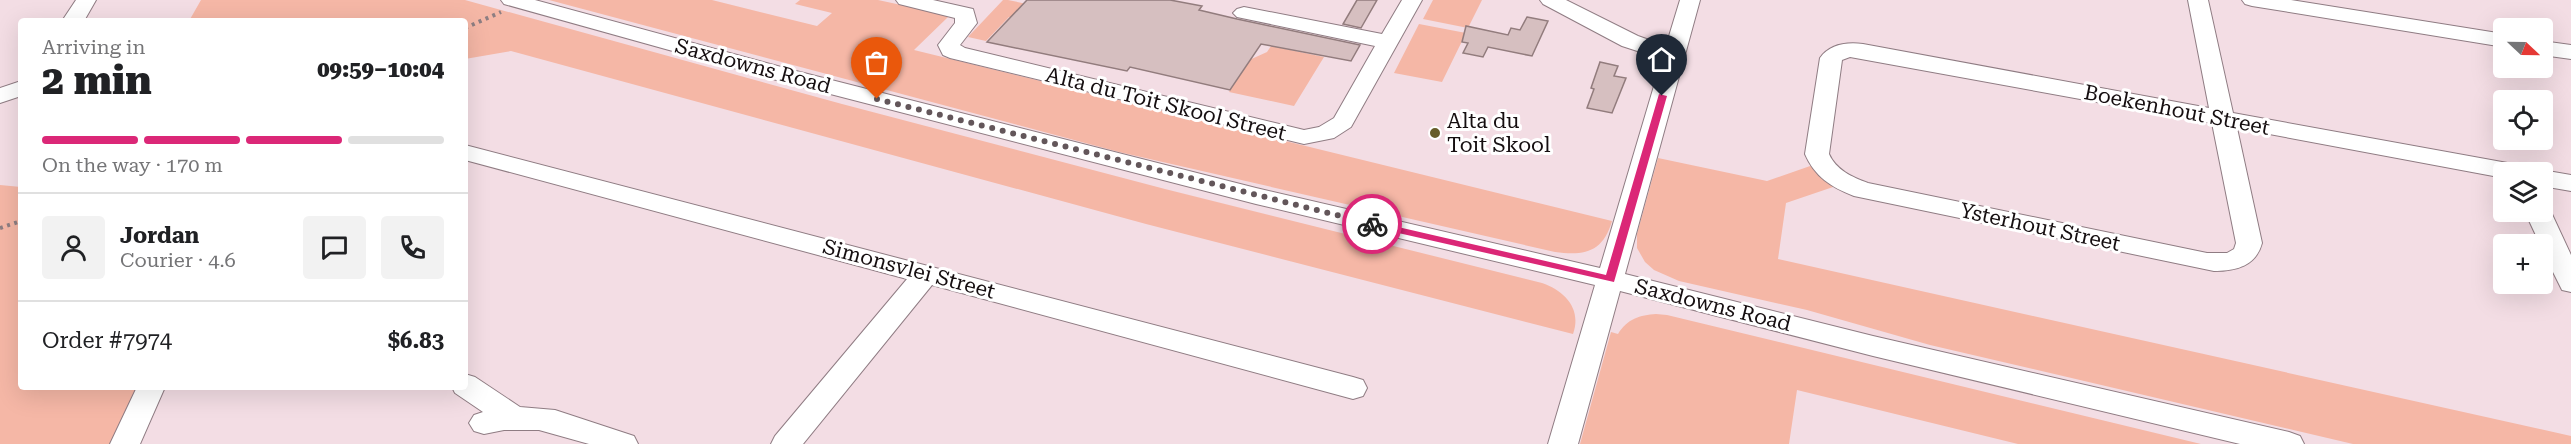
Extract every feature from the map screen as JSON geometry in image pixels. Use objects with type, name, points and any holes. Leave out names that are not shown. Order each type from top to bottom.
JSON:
[{"type":"street","points":[[75,18],[86,0]]},
{"type":"street","name":"Alta du Toit Skool Street","points":[[906,0],[965,14],[966,23],[949,42],[951,50],[958,53],[1304,137],[1326,133],[1343,122],[1412,0]]},
{"type":"street","points":[[1550,0],[1630,41],[1674,56]]},
{"type":"street","points":[[1563,444],[1690,0]]},
{"type":"street","name":"Ysterhout Street","points":[[1840,51],[1829,62],[1817,154],[1823,167],[1839,180],[1863,190],[2219,263],[2239,259],[2248,249],[2249,243],[2198,0]]},
{"type":"street","points":[[2252,0],[2493,39]]},
{"type":"street","name":"Saxdowns Road","points":[[516,1],[788,76],[1256,196],[1610,279],[1873,346],[2289,444]]},
{"type":"street","points":[[1244,13],[1389,42]]},
{"type":"street","points":[[2553,50],[2571,52]]},
{"type":"street","name":"Boekenhout Street","points":[[1840,51],[1863,51],[2493,168]]},
{"type":"street","name":"Simonsvlei Street","points":[[468,153],[1353,388]]},
{"type":"street","points":[[2553,180],[2571,183]]},
{"type":"street","points":[[2543,222],[2571,284]]},
{"type":"street","points":[[786,444],[926,274]]},
{"type":"street","points":[[468,388],[513,417]]},
{"type":"street","points":[[125,444],[151,390]]},
{"type":"street","points":[[484,423],[513,417],[541,417],[623,444]]},
{"type":"path","points":[[468,26],[516,1]]},
{"type":"path","points":[[0,228],[18,222]]},
{"type":"shaded area","points":[[201,0],[465,0],[842,104],[1165,189],[1542,283],[1558,291],[1570,302],[1575,317],[1573,334],[1146,224],[511,51],[468,58],[468,18],[191,18]]},
{"type":"shaded area","points":[[549,0],[712,0],[817,26],[832,13],[795,4],[800,0],[878,0],[948,17],[914,50],[1612,221],[1604,239],[1591,250],[1575,253],[1555,252],[1119,152]]},
{"type":"shaded area","points":[[1003,0],[1070,13],[1057,28],[1009,17],[986,41],[968,37]]},
{"type":"shaded area","points":[[1433,0],[1482,0],[1468,28],[1423,19]]},
{"type":"shaded area","points":[[1419,24],[1466,33],[1442,82],[1394,73]]},
{"type":"shaded area","points":[[1271,46],[1324,57],[1294,106],[1229,92],[1242,72],[1236,66],[1267,52]]},
{"type":"shaded area","points":[[1658,158],[1767,181],[1813,165],[1836,186],[1786,203],[1778,259],[2571,436],[2571,444],[2353,444],[1930,345],[1807,310],[1679,281],[1654,270],[1645,262],[1637,248],[1637,234]]},
{"type":"shaded area","points":[[0,185],[18,187],[18,390],[137,390],[111,444],[0,444]]},
{"type":"shaded area","points":[[1656,314],[2201,444],[2018,444],[1797,390],[1789,444],[1580,444],[1611,332],[1618,334],[1634,319]]},
{"type":"building","points":[[1027,0],[1170,0],[1202,6],[1199,10],[1237,19],[1360,45],[1351,61],[1261,44],[1230,90],[1130,67],[1127,71],[987,42]]},
{"type":"building","points":[[1357,0],[1377,0],[1361,28],[1343,24]]},
{"type":"building","points":[[1527,17],[1548,21],[1532,56],[1488,47],[1483,57],[1463,53],[1468,43],[1462,42],[1466,26],[1508,35],[1511,28],[1520,30]]},
{"type":"building","points":[[1600,62],[1618,66],[1614,76],[1626,78],[1612,113],[1587,108]]},
{"type":"way so far","points":[[877,99],[1372,224]]},
{"type":"place","name":"Alta du Toit Skool","points":[[1435,133]]},
{"type":"route","points":[[1372,224],[1610,279],[1662,96]]}]
